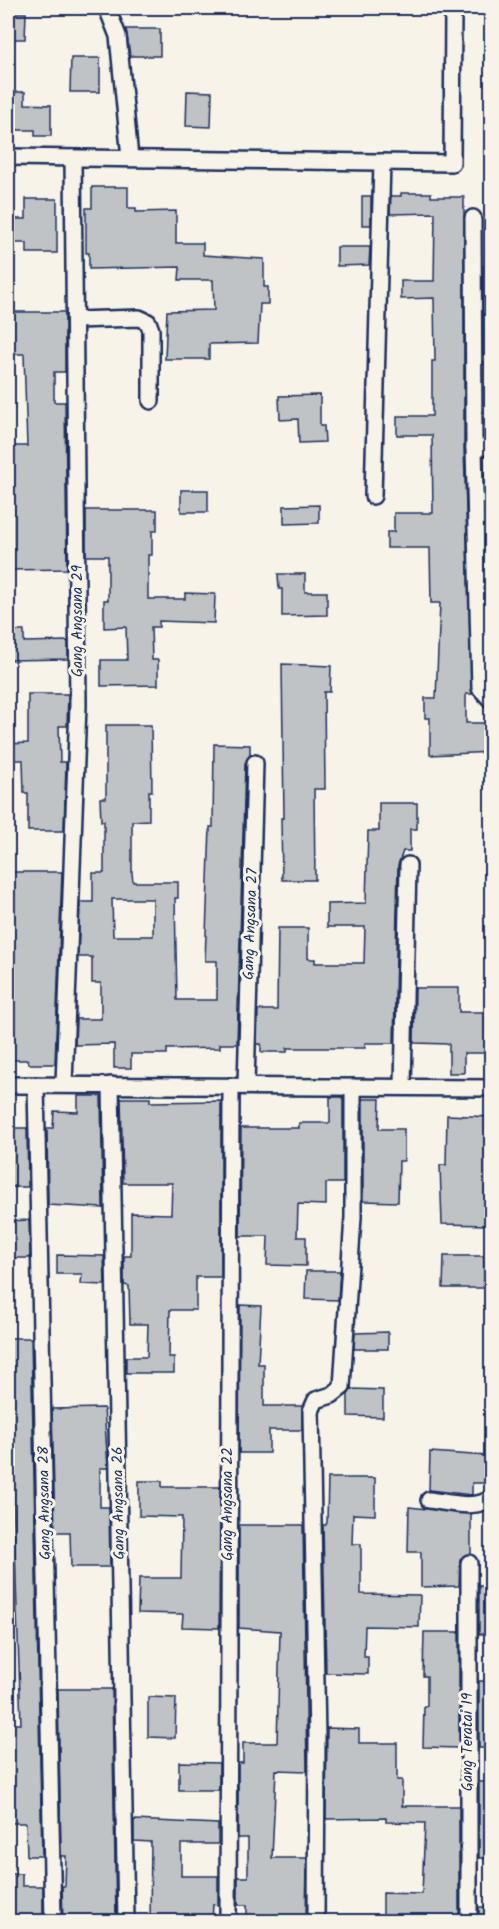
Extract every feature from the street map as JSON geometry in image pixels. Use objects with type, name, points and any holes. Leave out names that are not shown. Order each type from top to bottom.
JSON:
[{"type":"street","points":[[107,8],[118,36],[130,158]]},
{"type":"street","points":[[8,157],[452,163],[453,8]]},
{"type":"street","name":"Gang Angsana 29","points":[[64,1084],[78,705],[73,158]]},
{"type":"street","points":[[374,496],[382,162]]},
{"type":"street","points":[[473,218],[474,448],[480,688],[492,701]]},
{"type":"street","points":[[75,320],[139,318],[148,322],[151,330],[151,401]]},
{"type":"street","points":[[474,448],[492,446]]},
{"type":"street","name":"Gang Angsana 27","points":[[246,1085],[255,763]]},
{"type":"street","points":[[403,1085],[408,865]]},
{"type":"street","points":[[8,1084],[353,1087],[403,1085],[492,1088]]},
{"type":"street","name":"Gang Angsana 28","points":[[36,1085],[53,1922]]},
{"type":"street","name":"Gang Angsana 26","points":[[111,1085],[126,1922]]},
{"type":"street","name":"Gang Angsana 22","points":[[228,1922],[231,1086]]},
{"type":"street","points":[[316,1922],[317,1738],[311,1412],[316,1400],[332,1395],[342,1387],[353,1217],[353,1087]]},
{"type":"street","points":[[429,1500],[468,1504],[484,1502],[492,1497]]},
{"type":"street","name":"Gang Teratai 19","points":[[469,1563],[469,1922]]},
{"type":"building","points":[[8,13],[26,13],[25,39],[8,39]]},
{"type":"building","points":[[126,29],[160,29],[160,56],[130,56]]},
{"type":"building","points":[[71,58],[100,58],[100,92],[70,92]]},
{"type":"building","points":[[187,91],[212,92],[211,127],[186,126]]},
{"type":"building","points":[[8,92],[25,92],[25,104],[51,105],[51,136],[35,136],[35,130],[8,130]]},
{"type":"building","points":[[92,187],[128,187],[128,208],[136,208],[136,212],[176,211],[176,243],[203,243],[203,255],[264,259],[264,287],[268,287],[268,304],[260,304],[258,343],[209,344],[209,359],[165,359],[167,311],[214,310],[213,280],[179,280],[180,267],[89,269],[89,253],[86,253],[86,208],[92,208]]},
{"type":"building","points":[[401,193],[431,193],[431,197],[464,197],[464,448],[472,694],[466,694],[466,723],[492,723],[492,752],[430,755],[430,718],[425,718],[425,698],[436,698],[440,603],[431,603],[430,548],[387,548],[387,532],[394,532],[394,513],[433,513],[432,435],[397,435],[397,416],[432,416],[432,361],[435,361],[434,298],[401,299],[401,281],[434,281],[435,213],[390,214],[391,196],[401,196]]},
{"type":"building","points":[[362,196],[371,196],[371,225],[362,225]]},
{"type":"building","points":[[26,199],[57,199],[57,253],[27,253],[27,243],[8,243],[8,219],[26,219]]},
{"type":"building","points":[[337,247],[370,247],[369,265],[337,266]]},
{"type":"building","points":[[483,266],[492,266],[492,364],[483,364]]},
{"type":"building","points":[[8,312],[65,312],[65,372],[54,372],[54,402],[65,402],[67,569],[8,570],[8,446],[27,446],[24,354],[8,354]]},
{"type":"building","points":[[320,395],[320,426],[324,426],[325,442],[299,443],[298,419],[280,420],[279,396]]},
{"type":"building","points":[[181,490],[208,490],[208,512],[181,512]]},
{"type":"building","points":[[319,505],[319,523],[284,524],[284,506]]},
{"type":"building","points":[[86,510],[157,510],[157,531],[152,531],[152,555],[148,555],[148,599],[185,599],[185,593],[215,594],[214,623],[159,621],[159,627],[151,627],[152,660],[158,660],[158,685],[101,686],[101,660],[127,660],[126,627],[104,628],[104,600],[108,600],[108,556],[86,556]]},
{"type":"building","points":[[278,574],[305,574],[305,592],[327,592],[327,615],[282,616],[282,589],[279,589]]},
{"type":"building","points":[[8,631],[24,631],[24,642],[68,641],[68,659],[8,660]]},
{"type":"building","points":[[282,664],[331,666],[330,692],[324,692],[325,789],[314,789],[315,880],[282,880],[281,818],[284,818]]},
{"type":"building","points":[[28,694],[68,694],[67,726],[59,726],[60,762],[66,762],[64,831],[28,831],[28,793],[24,793],[23,760],[8,760],[8,744],[28,743]]},
{"type":"building","points":[[106,725],[151,725],[152,791],[149,791],[149,820],[132,821],[133,882],[178,882],[178,898],[175,898],[177,1000],[217,1000],[217,961],[205,961],[210,827],[213,827],[214,744],[250,745],[250,755],[245,763],[237,1044],[220,1044],[220,1048],[167,1049],[167,1054],[131,1054],[131,1068],[114,1068],[114,1044],[75,1045],[76,1019],[101,1019],[101,983],[92,983],[92,957],[78,957],[80,902],[93,902],[93,873],[104,873],[104,821],[101,821],[100,798],[106,798]],"holes":[[[112,899],[153,899],[153,936],[113,936]]]},
{"type":"building","points":[[379,803],[417,803],[417,829],[410,829],[410,851],[403,851],[398,865],[394,1043],[365,1043],[365,1048],[287,1048],[287,1052],[261,1052],[261,1044],[257,1044],[258,1010],[277,1010],[278,928],[308,928],[308,959],[315,959],[315,963],[364,963],[365,927],[327,927],[327,904],[366,903],[368,831],[379,831]]},
{"type":"building","points":[[8,872],[62,872],[55,1064],[29,1064],[28,1060],[8,1060],[8,948],[10,948]]},
{"type":"building","points":[[415,988],[459,988],[459,1012],[492,1012],[492,1053],[464,1053],[464,1073],[449,1073],[449,1044],[414,1043]]},
{"type":"building","points":[[78,1096],[101,1096],[103,1208],[48,1205],[47,1128],[53,1128],[54,1111],[78,1112]]},
{"type":"building","points":[[330,1097],[343,1097],[343,1183],[326,1183],[326,1205],[298,1204],[297,1237],[306,1237],[306,1266],[267,1265],[268,1236],[240,1236],[241,1128],[299,1128],[299,1123],[330,1123]]},
{"type":"building","points":[[121,1098],[150,1098],[150,1102],[221,1101],[221,1277],[196,1277],[196,1310],[170,1310],[169,1357],[174,1357],[174,1373],[126,1373],[126,1357],[147,1357],[148,1324],[130,1324],[129,1286],[124,1285],[124,1256],[131,1256],[131,1213],[171,1214],[172,1183],[123,1183]]},
{"type":"building","points":[[363,1099],[380,1099],[379,1129],[404,1129],[404,1161],[399,1161],[398,1202],[363,1201]]},
{"type":"building","points":[[447,1115],[492,1117],[488,1225],[442,1224],[440,1165],[446,1165]]},
{"type":"building","points":[[8,1128],[27,1128],[28,1187],[8,1187]]},
{"type":"building","points":[[29,1220],[30,1258],[8,1258],[8,1221]]},
{"type":"building","points":[[57,1255],[104,1256],[105,1285],[81,1284],[82,1274],[57,1274]]},
{"type":"building","points":[[444,1256],[484,1256],[484,1288],[443,1288]]},
{"type":"building","points":[[306,1271],[340,1271],[338,1300],[305,1299]]},
{"type":"building","points":[[240,1305],[261,1306],[258,1364],[264,1364],[264,1406],[302,1406],[302,1430],[269,1430],[269,1453],[239,1453]]},
{"type":"building","points":[[388,1332],[388,1349],[354,1349],[355,1333]]},
{"type":"building","points":[[8,1338],[31,1338],[42,1856],[27,1856],[26,1823],[8,1823],[8,1724],[21,1724],[11,1438],[8,1438]]},
{"type":"building","points":[[351,1389],[383,1390],[383,1417],[348,1416],[348,1394]]},
{"type":"building","points":[[104,1408],[108,1468],[100,1468],[100,1507],[109,1507],[110,1567],[71,1567],[70,1532],[55,1532],[52,1409]]},
{"type":"building","points":[[430,1452],[487,1456],[486,1483],[472,1483],[472,1495],[429,1490]]},
{"type":"building","points":[[328,1478],[375,1478],[375,1515],[353,1514],[352,1544],[361,1544],[361,1594],[420,1595],[419,1627],[365,1626],[364,1657],[368,1657],[368,1674],[326,1673],[323,1525],[327,1522]]},
{"type":"building","points":[[139,1481],[162,1481],[162,1487],[220,1487],[219,1628],[182,1627],[183,1614],[138,1613],[139,1578],[181,1578],[182,1517],[139,1516]]},
{"type":"building","points":[[409,1507],[471,1514],[471,1554],[460,1559],[459,1586],[421,1587],[421,1552],[408,1552]]},
{"type":"building","points":[[239,1525],[303,1525],[307,1771],[276,1770],[272,1858],[307,1858],[306,1922],[247,1922],[247,1905],[238,1905],[238,1877],[248,1877],[248,1838],[238,1838],[238,1763],[243,1763],[243,1743],[277,1743],[280,1631],[239,1628]]},
{"type":"building","points":[[479,1586],[492,1586],[492,1634],[479,1634]]},
{"type":"building","points":[[424,1632],[459,1632],[459,1748],[423,1747],[424,1706],[427,1706],[427,1676],[423,1676]]},
{"type":"building","points":[[479,1681],[492,1681],[492,1748],[479,1748]]},
{"type":"building","points":[[58,1689],[112,1689],[116,1922],[63,1922],[62,1886],[65,1886],[66,1856],[61,1856]]},
{"type":"building","points":[[148,1697],[176,1698],[175,1738],[148,1737]]},
{"type":"building","points":[[327,1728],[359,1729],[359,1743],[397,1743],[397,1780],[402,1780],[402,1806],[459,1806],[459,1922],[383,1922],[383,1893],[422,1894],[425,1823],[386,1822],[386,1818],[326,1819]]},
{"type":"building","points":[[179,1762],[219,1763],[219,1790],[179,1790]]},
{"type":"building","points":[[479,1782],[492,1782],[492,1858],[479,1858]]},
{"type":"building","points":[[134,1820],[218,1824],[218,1844],[181,1844],[181,1876],[218,1876],[218,1905],[213,1904],[212,1922],[150,1922],[151,1842],[134,1841]]},
{"type":"building","points":[[8,1874],[22,1874],[22,1886],[43,1886],[43,1922],[8,1922]]},
{"type":"building","points":[[479,1907],[492,1907],[492,1922],[479,1922]]}]
